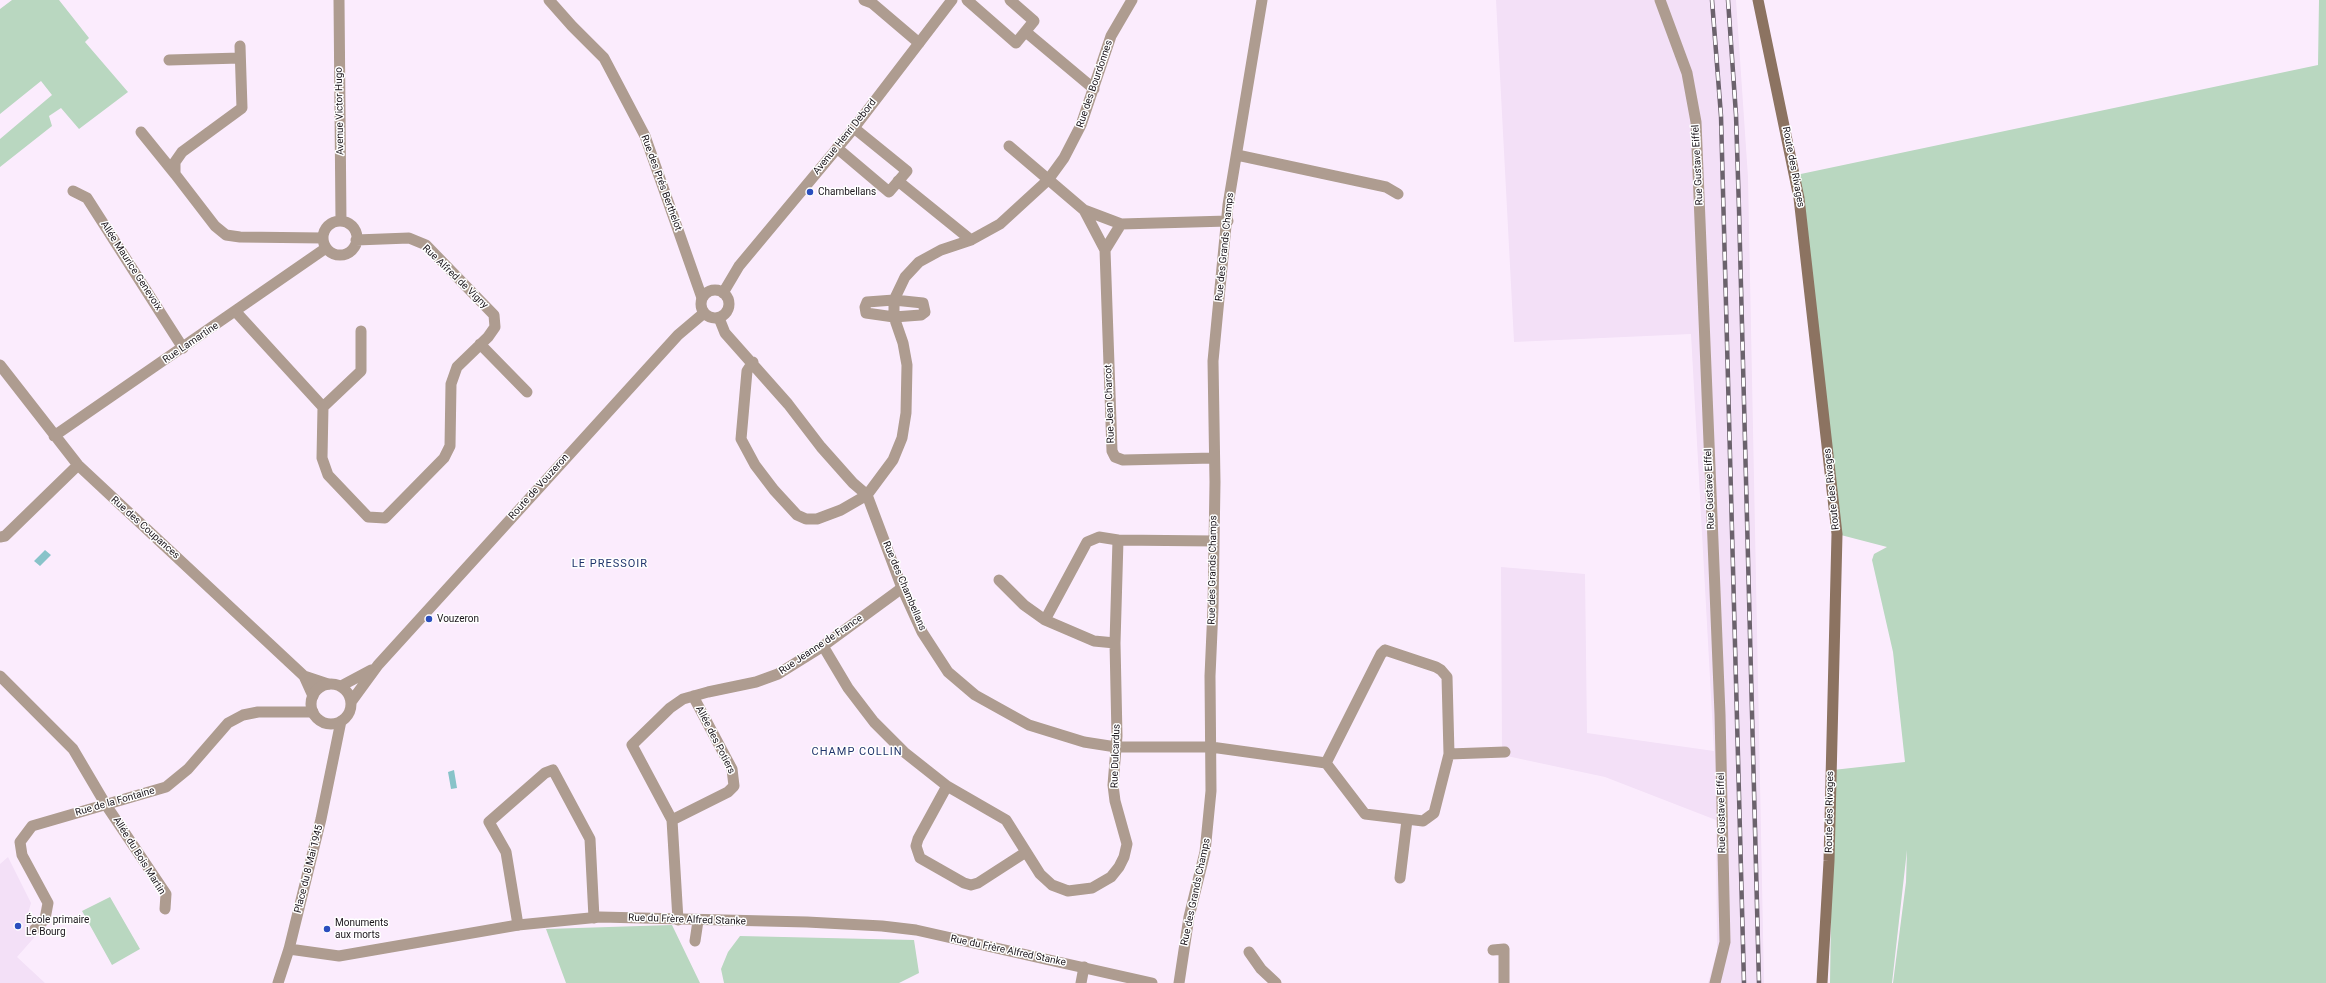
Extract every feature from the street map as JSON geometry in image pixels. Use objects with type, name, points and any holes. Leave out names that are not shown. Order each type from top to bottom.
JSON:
[{"type":"main road","name":"Route des Rivages","points":[[1758,0],[1799,198],[1837,534],[1829,862],[1822,983]]},
{"type":"street","name":"Avenue Victor Hugo","points":[[339,0],[341,221]]},
{"type":"street","name":"Rue des Prés Berthelot","points":[[549,0],[572,26],[604,58],[645,136],[702,298]]},
{"type":"street","points":[[864,0],[872,3],[919,43]]},
{"type":"street","name":"Avenue Henri Debord","points":[[723,293],[739,266],[854,128],[952,0]]},
{"type":"street","points":[[967,0],[1016,43],[1034,21],[1010,0]]},
{"type":"street","name":"Rue des Bourdonnes","points":[[867,495],[893,460],[902,438],[906,413],[907,365],[903,343],[894,317],[894,300],[905,278],[920,262],[941,250],[971,240],[1000,224],[1048,180],[1064,158],[1081,125],[1112,36],[1132,0]]},
{"type":"street","name":"Rue des Grands Champs","points":[[1179,983],[1189,917],[1205,852],[1211,790],[1210,676],[1214,541],[1213,361],[1228,221],[1262,0]]},
{"type":"street","name":"Rue Gustave Eiffel","points":[[1660,0],[1687,73],[1696,122],[1720,722],[1725,942],[1715,983]]},
{"type":"street","points":[[1026,32],[1094,89]]},
{"type":"street","points":[[175,174],[175,162],[182,152],[242,108],[240,46]]},
{"type":"street","points":[[169,60],[240,58]]},
{"type":"street","points":[[837,148],[889,192],[907,171],[854,128]]},
{"type":"street","points":[[141,132],[215,226],[226,235],[324,243],[335,254],[347,253],[352,250],[356,240],[356,234],[351,225],[341,221],[336,222],[326,227],[324,243]]},
{"type":"street","name":"Rue Jean Charcot","points":[[1009,146],[1084,210],[1122,224],[1228,221]]},
{"type":"street","points":[[1237,155],[1386,187],[1398,194]]},
{"type":"street","points":[[898,181],[971,240]]},
{"type":"street","name":"Allée Maurice Genevoix","points":[[74,191],[87,198],[183,348]]},
{"type":"street","name":"Rue Jean Charcot","points":[[1084,210],[1105,250],[1112,451],[1115,457],[1124,460],[1214,458]]},
{"type":"street","points":[[1105,250],[1122,224]]},
{"type":"street","name":"Rue Alfred de Vigny","points":[[323,407],[322,458],[328,475],[368,517],[385,518],[444,458],[450,446],[451,384],[457,367],[495,327],[494,315],[426,245],[409,238],[356,240]]},
{"type":"street","name":"Rue Lamartine","points":[[54,436],[236,312],[324,243]]},
{"type":"street","points":[[715,289],[723,293],[728,298],[729,307],[726,313],[719,318],[710,317],[704,313],[701,307],[702,298],[707,292],[715,289]]},
{"type":"street","points":[[894,300],[923,303],[926,309],[921,315],[894,317],[870,315],[866,313],[865,308],[867,302],[894,300]]},
{"type":"street","points":[[236,312],[323,407],[361,371],[361,331]]},
{"type":"street","name":"Route de Vouzeron","points":[[351,702],[378,665],[678,335],[704,313]]},
{"type":"street","name":"Rue des Chambellans","points":[[719,318],[726,333],[753,362],[821,447],[867,495],[902,588],[922,632],[948,672],[975,695],[1029,725],[1084,742],[1116,747],[1211,747],[1326,763]]},
{"type":"street","points":[[480,344],[528,392]]},
{"type":"street","points":[[753,362],[747,371],[741,440],[755,465],[774,490],[796,515],[806,519],[817,519],[841,510],[867,495]]},
{"type":"street","name":"Rue des Coupances","points":[[0,365],[78,466],[304,676],[313,696]]},
{"type":"street","points":[[0,537],[5,536],[78,466]]},
{"type":"street","points":[[1045,620],[1087,542],[1099,537],[1118,540],[1214,541]]},
{"type":"street","name":"Rue Dulcardus","points":[[822,646],[848,688],[874,722],[904,752],[947,786],[1006,820],[1040,874],[1052,885],[1068,891],[1092,888],[1101,884],[1119,867],[1127,844],[1115,801],[1113,784],[1116,747],[1118,540]]},
{"type":"street","points":[[999,580],[1024,605],[1045,620],[1094,641],[1116,643]]},
{"type":"street","name":"Rue Jeanne de France","points":[[672,820],[632,745],[670,708],[692,696],[756,682],[778,674],[822,646],[902,588]]},
{"type":"street","points":[[1385,650],[1436,667],[1444,673],[1448,683],[1449,754],[1431,816],[1423,821],[1365,814],[1326,763],[1381,654],[1385,650]]},
{"type":"street","name":"Route de Vouzeron","points":[[340,686],[358,678],[378,665]]},
{"type":"street","name":"Allée du Bois Martin","points":[[0,676],[73,749],[106,805],[166,894],[165,909]]},
{"type":"street","name":"Rue des Coupances","points":[[304,676],[328,684]]},
{"type":"street","points":[[328,684],[340,686],[346,690],[351,702],[349,713],[341,721],[326,723],[320,721],[313,712],[313,696],[319,688],[328,684]]},
{"type":"street","name":"Allée des Potiers","points":[[672,820],[728,792],[734,786],[732,769],[692,696]]},
{"type":"street","name":"Rue de la Fontaine","points":[[35,928],[45,919],[48,902],[22,855],[20,842],[25,833],[32,826],[158,790],[174,782],[188,769],[221,730],[236,718],[258,712],[313,712]]},
{"type":"street","name":"Place du 8 Mai 1945","points":[[278,983],[289,949],[321,819],[333,753],[341,721]]},
{"type":"street","name":"Place du 8 Mai 1945","points":[[326,723],[333,753]]},
{"type":"street","points":[[1449,754],[1505,752]]},
{"type":"street","points":[[518,925],[506,852],[489,822],[545,773],[553,770],[590,839],[594,918]]},
{"type":"street","points":[[947,786],[918,839],[916,846],[920,858],[964,883],[971,885],[978,883],[1026,852]]},
{"type":"street","points":[[672,820],[678,920]]},
{"type":"street","points":[[1400,878],[1407,820]]},
{"type":"street","name":"Rue du Frère Alfred Stanke","points":[[289,949],[339,956],[518,925],[594,918],[882,926],[916,930],[1152,983]]},
{"type":"street","points":[[695,941],[698,921]]},
{"type":"street","points":[[1493,950],[1504,949],[1504,983]]},
{"type":"street","points":[[1249,952],[1260,969],[1276,983]]},
{"type":"street","points":[[1081,983],[1084,967]]},
{"type":"shaded area","points":[[1496,0],[1736,0],[1748,177],[1764,983],[1708,983],[1717,952],[1716,820],[1605,777],[1502,755],[1501,567],[1585,574],[1587,733],[1714,751],[1691,334],[1514,342]]},
{"type":"shaded area","name":"École primaire Le Bourg","points":[[8,857],[31,903],[29,910],[39,932],[17,957],[45,983],[0,983],[0,864]]},
{"type":"green space","points":[[12,0],[59,0],[89,38],[85,42],[128,92],[79,129],[61,108],[49,116],[52,126],[0,167],[0,139],[52,95],[41,81],[0,114],[0,9]]},
{"type":"green space","points":[[2319,0],[2326,0],[2326,983],[1893,983],[1906,882],[1907,850],[1892,983],[1830,983],[1833,770],[1905,762],[1893,652],[1872,560],[1874,554],[1887,547],[1837,534],[1796,175],[2318,65]]},
{"type":"green space","points":[[110,897],[140,949],[112,965],[82,911]]},
{"type":"green space","points":[[672,925],[700,983],[566,983],[546,929]]},
{"type":"green space","points":[[740,936],[914,940],[919,973],[899,983],[724,983],[721,969],[728,952]]},
{"type":"water","points":[[45,550],[51,555],[40,566],[34,561]]},
{"type":"water","points":[[454,770],[457,788],[451,789],[448,772]]},
{"type":"railway","points":[[1712,0],[1721,116],[1744,983]]},
{"type":"railway","points":[[1728,0],[1736,115],[1739,209],[1759,983]]},
{"type":"place","name":"Chambellans","points":[[810,192]]},
{"type":"place","name":"Vouzeron","points":[[429,619]]},
{"type":"place","name":"École primaire Le Bourg","points":[[18,926]]},
{"type":"place","name":"Monuments aux morts","points":[[327,929]]},
{"type":"district","name":"LE PRESSOIR","points":[[610,564]]},
{"type":"district","name":"CHAMP COLLIN","points":[[857,752]]}]
